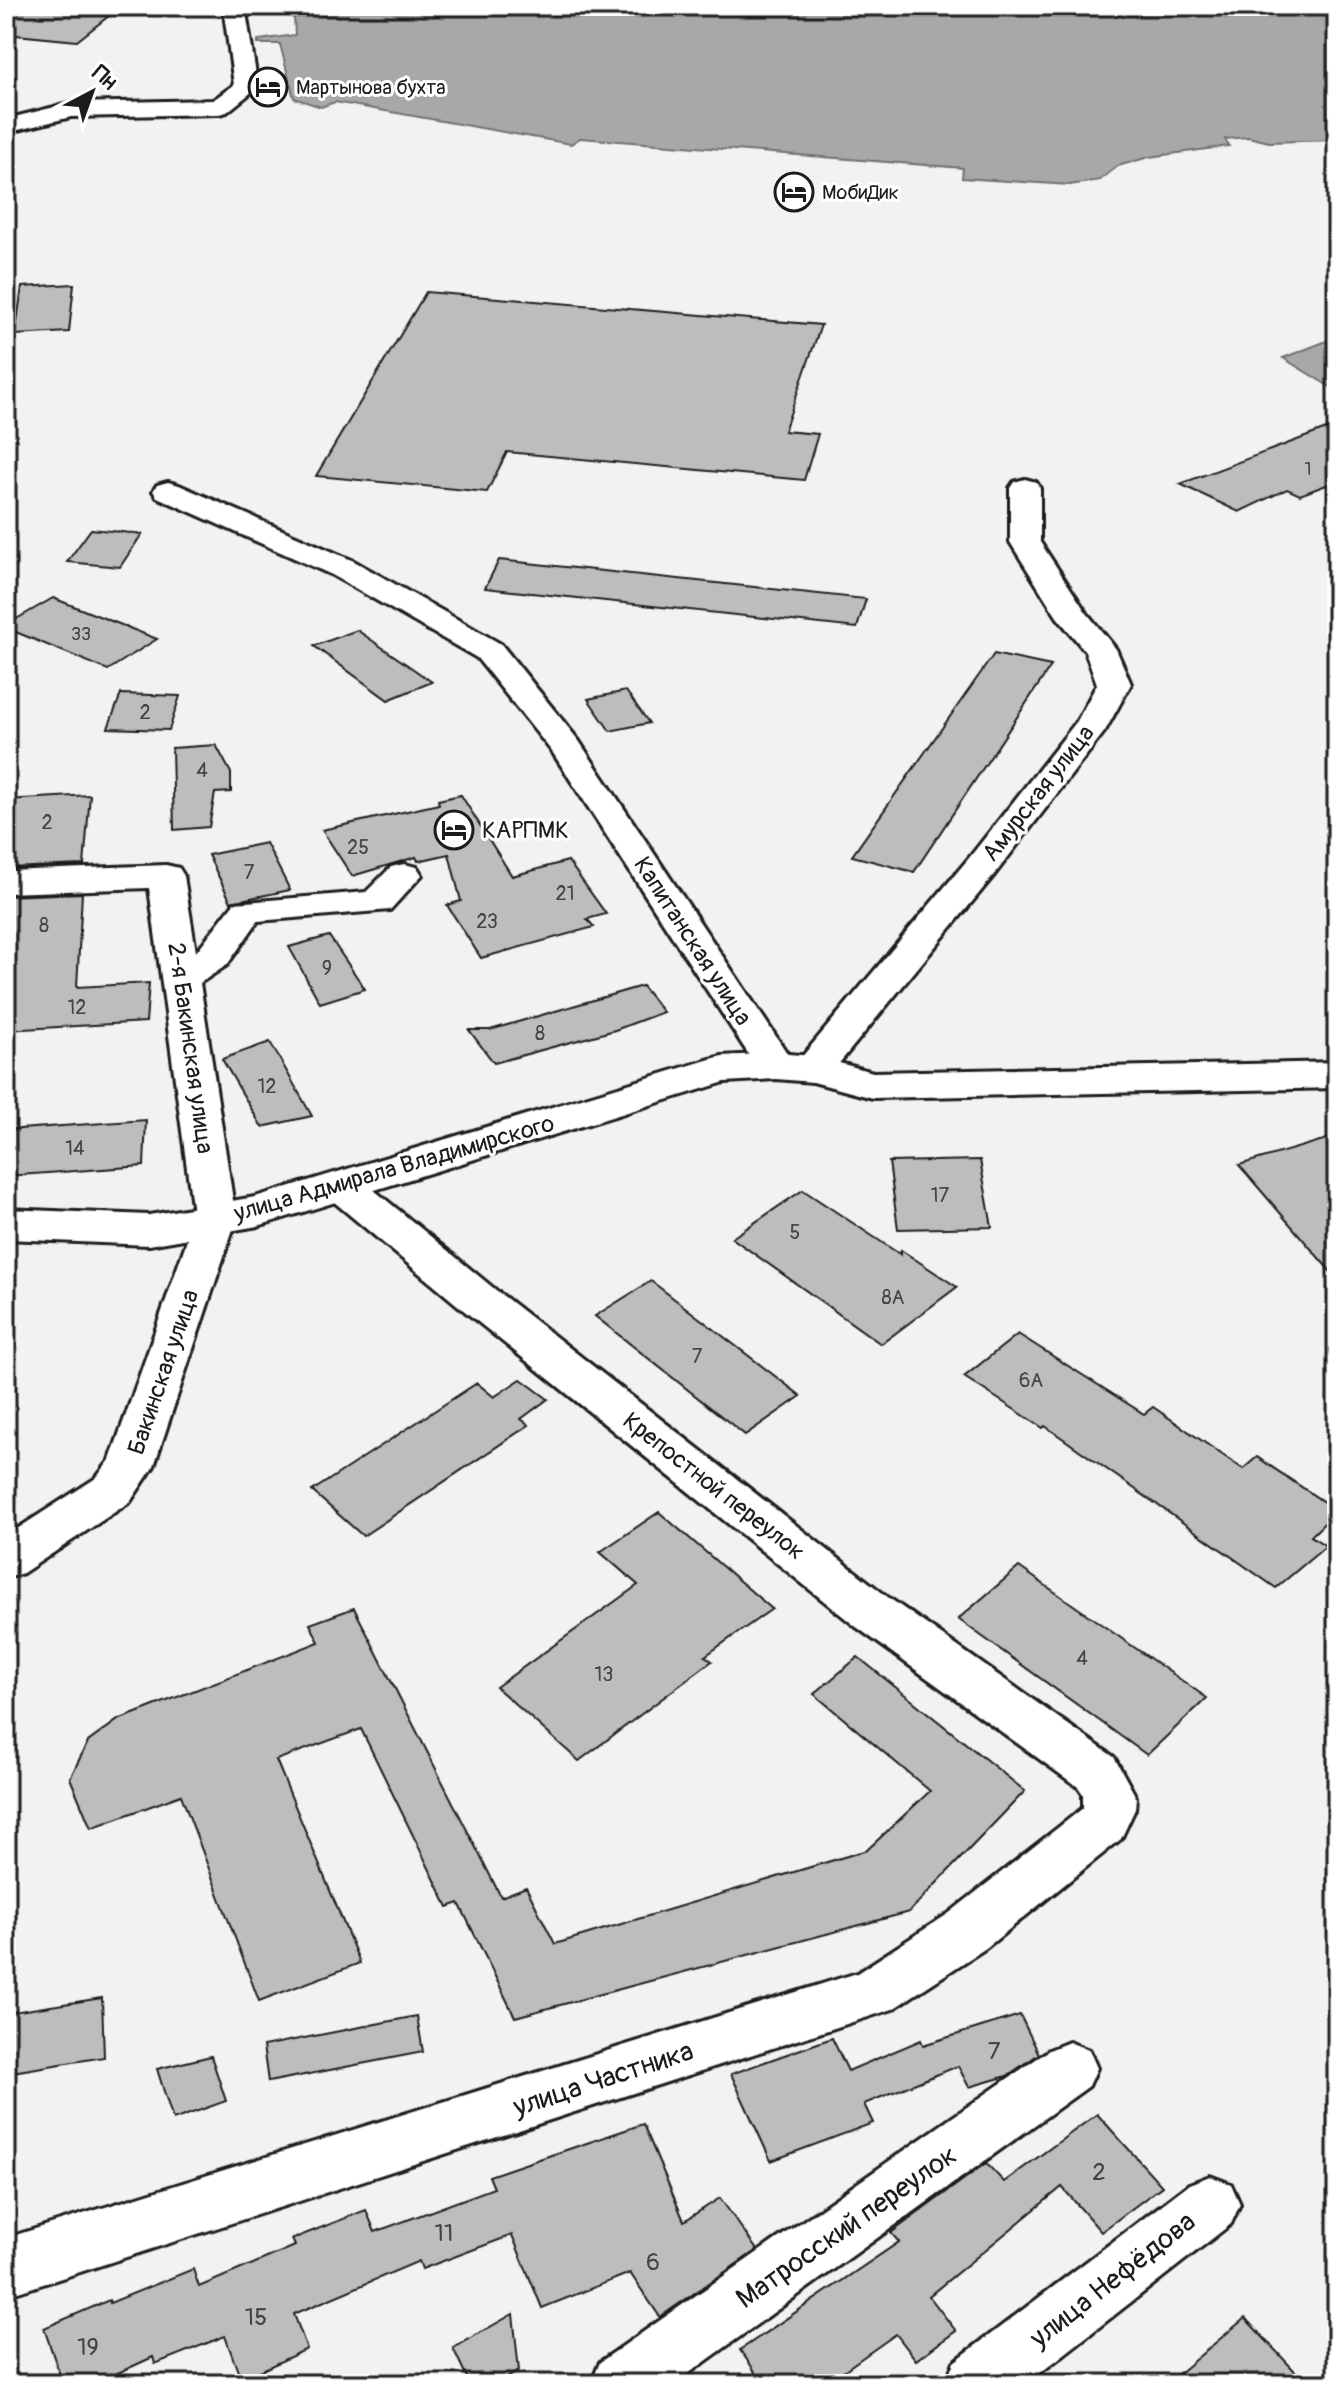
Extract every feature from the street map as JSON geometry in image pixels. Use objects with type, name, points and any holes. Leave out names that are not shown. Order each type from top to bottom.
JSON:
[{"type":"main road","points":[[794,1068],[873,1085],[1337,1075]]},
{"type":"main road","name":"улица Адмирала Владимирского","points":[[6,1224],[149,1230],[215,1220],[342,1186],[722,1069],[794,1068]]},
{"type":"street","points":[[6,126],[71,110],[219,107],[246,87],[234,6]]},
{"type":"street","name":"Амурская улица","points":[[794,1068],[982,866],[1093,724],[1114,684],[1100,649],[1073,617],[1025,542],[1025,488]]},
{"type":"street","name":"Капитанская улица","points":[[168,491],[343,568],[489,651],[567,748],[794,1068]]},
{"type":"street","points":[[181,979],[214,957],[247,911],[377,902],[404,875]]},
{"type":"street","name":"2-я Бакинская улица","points":[[6,882],[166,876],[215,1220]]},
{"type":"street","name":"Крепостной переулок","points":[[342,1186],[482,1302],[872,1612],[1096,1772]]},
{"type":"street","name":"Бакинская улица","points":[[6,1560],[104,1497],[131,1466],[215,1220]]},
{"type":"street","name":"улица Частника","points":[[6,2267],[873,1992],[967,1931],[1102,1823],[1112,1803],[1105,1782],[1096,1772]]},
{"type":"street","name":"Матросский переулок","points":[[622,2384],[1069,2068]]},
{"type":"street","name":"улица Нефёдова","points":[[976,2384],[1210,2204]]},
{"type":"shaded area","points":[[285,6],[1337,6],[1337,140],[1269,142],[1248,137],[1225,139],[1229,146],[1149,157],[1118,166],[1100,180],[1070,185],[962,178],[963,168],[580,138],[571,144],[335,102],[321,107],[294,98],[280,44],[258,44],[258,40],[295,35],[294,18],[283,12]]},
{"type":"shaded area","points":[[1337,337],[1337,391],[1283,358]]},
{"type":"building","points":[[6,6],[100,6],[91,13],[110,15],[77,41],[6,34]]},
{"type":"building","points":[[74,284],[69,332],[15,335],[22,287]]},
{"type":"building","points":[[426,292],[821,325],[784,431],[818,434],[804,480],[507,452],[487,492],[316,476]]},
{"type":"building","points":[[1337,425],[1337,481],[1300,495],[1287,489],[1239,512],[1180,484]]},
{"type":"building","points":[[91,529],[142,534],[120,567],[67,562]]},
{"type":"building","points":[[499,560],[866,599],[857,628],[485,588]]},
{"type":"building","points":[[53,598],[157,639],[108,670],[6,628],[6,625]]},
{"type":"building","points":[[357,630],[432,682],[388,700],[314,646]]},
{"type":"building","points":[[994,654],[1051,666],[914,872],[852,856]]},
{"type":"building","points":[[626,691],[649,723],[610,731],[588,699]]},
{"type":"building","points":[[121,694],[180,696],[169,730],[108,728]]},
{"type":"building","points":[[216,745],[231,773],[231,792],[215,793],[209,827],[174,830],[172,748]]},
{"type":"building","points":[[90,795],[84,865],[6,868],[6,800]]},
{"type":"building","points":[[461,795],[512,876],[568,861],[606,914],[587,919],[594,927],[481,958],[447,905],[461,901],[449,854],[418,861],[416,857],[352,876],[322,830],[439,804],[438,800]]},
{"type":"building","points":[[266,843],[290,890],[231,902],[208,855]]},
{"type":"building","points":[[82,893],[77,987],[149,983],[146,1022],[6,1030],[6,896]]},
{"type":"building","points":[[329,936],[365,989],[320,1003],[289,947]]},
{"type":"building","points":[[642,986],[663,1012],[615,1030],[494,1063],[469,1030],[490,1030]]},
{"type":"building","points":[[270,1042],[312,1116],[262,1127],[222,1059]]},
{"type":"building","points":[[146,1120],[144,1166],[6,1176],[6,1130]]},
{"type":"building","points":[[1337,1136],[1337,1279],[1239,1165]]},
{"type":"building","points":[[980,1160],[992,1227],[898,1229],[889,1162]]},
{"type":"building","points":[[803,1190],[901,1255],[901,1250],[957,1287],[881,1344],[732,1238]]},
{"type":"building","points":[[651,1281],[801,1396],[745,1435],[595,1316]]},
{"type":"building","points":[[1018,1334],[1144,1414],[1153,1407],[1243,1469],[1257,1457],[1337,1511],[1311,1536],[1326,1546],[1276,1588],[1045,1426],[1043,1428],[964,1377]]},
{"type":"building","points":[[521,1379],[548,1399],[521,1419],[529,1425],[363,1536],[312,1491],[477,1383],[494,1397]]},
{"type":"building","points":[[659,1512],[772,1609],[705,1656],[712,1661],[579,1761],[496,1687],[638,1585],[600,1552]]},
{"type":"building","points":[[1019,1567],[1207,1698],[1147,1755],[958,1619]]},
{"type":"building","points":[[354,1608],[501,1897],[526,1887],[555,1944],[867,1850],[930,1791],[814,1694],[858,1657],[1025,1791],[909,1912],[515,2017],[459,1903],[448,1907],[361,1729],[276,1760],[360,1963],[259,2001],[181,1795],[91,1828],[70,1778],[88,1742],[118,1720],[319,1642],[310,1624]]},
{"type":"building","points":[[102,1998],[104,2057],[6,2073],[6,2013]]},
{"type":"building","points":[[1020,2015],[1039,2054],[1007,2076],[969,2087],[958,2066],[864,2104],[873,2123],[771,2161],[731,2074],[832,2038],[848,2071],[921,2040],[923,2045]]},
{"type":"building","points":[[417,2016],[423,2052],[268,2082],[263,2046]]},
{"type":"building","points":[[211,2056],[226,2101],[173,2120],[157,2069]]},
{"type":"building","points":[[1097,2114],[1162,2186],[1101,2232],[1062,2187],[929,2296],[956,2331],[916,2360],[896,2334],[825,2384],[764,2384],[740,2350],[899,2242],[891,2233],[986,2163],[1004,2182]]},
{"type":"building","points":[[643,2124],[684,2221],[720,2198],[757,2250],[660,2317],[630,2273],[542,2308],[512,2235],[422,2269],[419,2261],[294,2314],[307,2349],[241,2380],[225,2336],[155,2364],[153,2357],[94,2384],[63,2384],[44,2328],[193,2269],[199,2287],[295,2246],[292,2239],[366,2210],[375,2232],[494,2188],[489,2176]]},
{"type":"building","points":[[513,2314],[519,2371],[496,2384],[470,2384],[453,2348]]},
{"type":"building","points":[[1245,2318],[1307,2384],[1166,2384]]},
{"type":"place","name":"Мартынова бухта","points":[[268,87]]},
{"type":"place","name":"МобиДик","points":[[794,192]]},
{"type":"place","name":"КАРПМК","points":[[454,830]]}]
